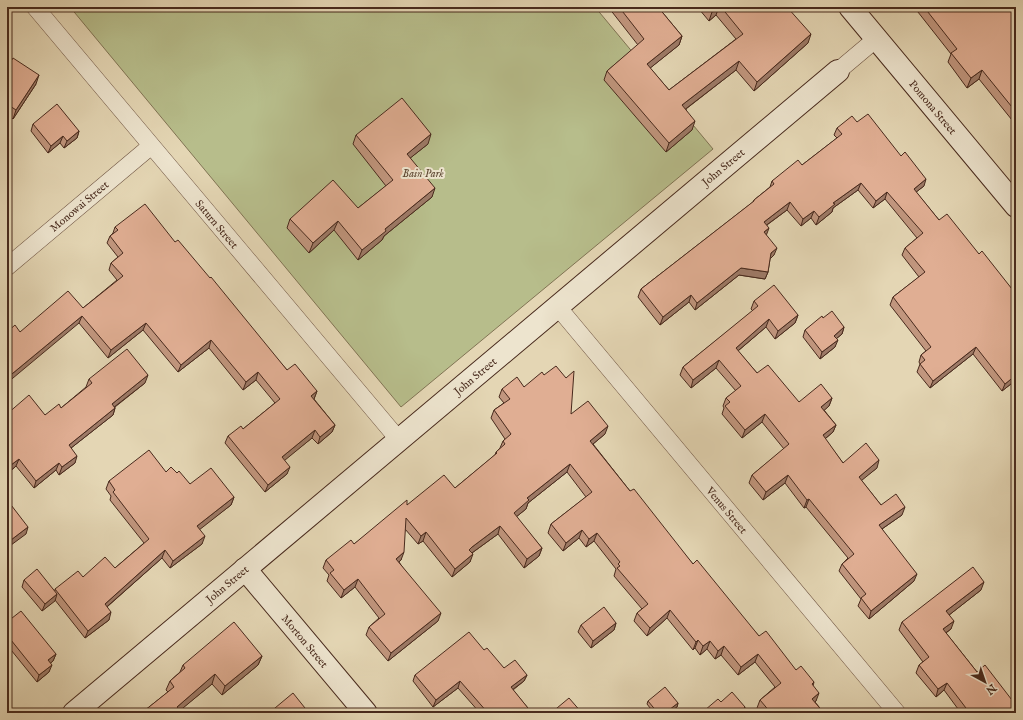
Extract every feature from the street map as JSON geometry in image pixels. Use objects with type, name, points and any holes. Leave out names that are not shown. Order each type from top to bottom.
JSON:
[{"type":"street","name":"Saturn Street","points":[[35,7],[400,440]]},
{"type":"street","name":"Pomona Street","points":[[850,7],[1016,206]]},
{"type":"street","name":"John Street","points":[[74,713],[876,39]]},
{"type":"street","name":"Monowai Street","points":[[7,266],[151,146]]},
{"type":"street","name":"Venus Street","points":[[557,306],[897,713]]},
{"type":"street","name":"Morton Street","points":[[245,569],[366,713]]},
{"type":"green space","name":"Bain Park","points":[[70,7],[595,7],[713,149],[401,407]]},
{"type":"building","points":[[619,7],[658,7],[682,36],[647,64],[669,90],[743,34],[721,7],[787,7],[811,34],[757,82],[739,61],[682,105],[695,121],[669,143],[607,71],[644,39]]},
{"type":"building","points":[[708,7],[718,7],[712,12]]},
{"type":"building","points":[[924,7],[1016,7],[1016,112],[982,70],[971,78],[951,53],[957,49]]},
{"type":"building","points":[[13,58],[39,75],[16,110],[7,104],[7,68]]},
{"type":"building","points":[[402,98],[431,134],[407,154],[435,188],[362,250],[338,221],[313,243],[290,219],[333,180],[358,208],[393,180],[356,135]]},
{"type":"building","points":[[57,104],[79,131],[67,141],[63,136],[51,146],[33,124]]},
{"type":"building","points":[[868,114],[901,156],[905,152],[926,179],[914,189],[939,220],[947,214],[979,254],[982,251],[1012,289],[1015,286],[1016,287],[1016,375],[1005,384],[976,347],[933,381],[920,364],[925,360],[921,355],[931,347],[893,297],[925,272],[905,248],[923,233],[887,192],[876,201],[861,183],[833,203],[835,204],[819,217],[814,211],[803,219],[790,202],[764,222],[769,228],[764,232],[777,248],[771,253],[768,272],[741,268],[697,303],[691,295],[663,317],[641,289],[754,201],[774,184],[772,181],[798,160],[802,165],[842,134],[837,128],[852,116],[857,122]]},
{"type":"building","points":[[145,204],[175,242],[178,240],[210,278],[211,277],[287,370],[295,364],[317,391],[311,396],[335,425],[320,437],[315,430],[282,457],[290,467],[268,485],[228,436],[241,426],[243,429],[280,399],[258,372],[246,382],[211,340],[181,365],[146,323],[111,350],[82,316],[7,378],[7,332],[15,325],[20,332],[68,291],[83,308],[123,276],[111,263],[123,253],[110,236],[118,230],[115,227]]},
{"type":"building","points":[[774,285],[798,315],[778,331],[769,319],[736,348],[757,373],[768,365],[799,402],[821,384],[832,398],[821,407],[836,425],[823,435],[843,463],[866,443],[879,460],[859,477],[881,505],[896,494],[905,507],[879,525],[917,574],[871,611],[861,598],[866,594],[842,564],[854,554],[809,499],[807,500],[788,475],[766,492],[752,475],[789,444],[765,414],[745,430],[725,406],[730,402],[726,398],[741,386],[719,360],[693,380],[683,367],[758,306],[754,301]]},
{"type":"building","points":[[832,311],[844,327],[834,336],[838,340],[822,352],[805,330],[822,316],[823,318]]},
{"type":"building","points":[[127,349],[148,375],[112,404],[115,408],[69,445],[77,456],[62,467],[59,463],[36,481],[19,459],[7,468],[7,414],[29,395],[45,415],[59,404],[61,408],[92,383],[89,379]]},
{"type":"building","points":[[556,366],[566,378],[574,371],[571,414],[588,401],[608,426],[590,441],[630,491],[634,489],[693,564],[697,560],[759,636],[766,631],[796,670],[801,666],[814,682],[812,684],[819,693],[812,699],[824,713],[771,713],[760,700],[781,683],[758,654],[741,667],[724,646],[718,651],[710,641],[703,646],[698,640],[696,642],[670,610],[650,628],[637,613],[648,604],[617,568],[620,566],[618,564],[620,562],[597,533],[589,539],[582,530],[566,543],[551,524],[592,492],[570,464],[527,498],[529,500],[514,513],[542,548],[527,559],[500,526],[472,547],[469,550],[473,554],[455,569],[426,532],[421,536],[406,518],[404,552],[396,559],[441,613],[391,653],[369,627],[385,614],[358,579],[344,590],[330,573],[334,570],[326,560],[351,540],[354,544],[407,500],[407,505],[444,475],[455,488],[497,453],[496,452],[505,444],[503,441],[511,434],[494,410],[510,399],[502,389],[517,377],[524,387],[542,372],[544,375]]},
{"type":"building","points":[[149,450],[166,472],[171,467],[177,473],[179,471],[190,484],[211,468],[234,497],[197,526],[205,536],[173,561],[165,550],[105,604],[111,612],[88,631],[55,589],[78,571],[83,577],[105,557],[115,568],[149,539],[113,492],[115,490],[109,481]]},
{"type":"building","points":[[8,501],[28,527],[7,543],[7,502]]},
{"type":"building","points":[[973,567],[984,582],[946,611],[954,621],[943,629],[977,672],[985,665],[1016,704],[1016,713],[974,713],[972,710],[969,712],[947,683],[938,689],[919,665],[929,657],[902,622]]},
{"type":"building","points":[[37,569],[57,594],[45,604],[24,580]]},
{"type":"building","points":[[604,607],[616,623],[593,641],[581,625]]},
{"type":"building","points":[[21,611],[56,654],[48,660],[52,665],[39,675],[7,635],[7,622]]},
{"type":"building","points":[[234,622],[262,656],[225,686],[215,674],[177,707],[182,713],[146,713],[144,711],[174,687],[170,681],[185,668],[183,665]]},
{"type":"building","points":[[469,632],[484,650],[487,648],[504,668],[515,660],[527,675],[511,687],[532,713],[488,713],[460,681],[436,700],[415,675]]},
{"type":"building","points":[[665,687],[678,703],[665,713],[658,713],[648,701]]},
{"type":"building","points":[[732,692],[745,707],[739,713],[708,713],[705,710],[718,699],[721,702]]},
{"type":"building","points":[[293,693],[309,713],[269,713]]},
{"type":"building","points":[[569,698],[582,713],[551,713]]}]
